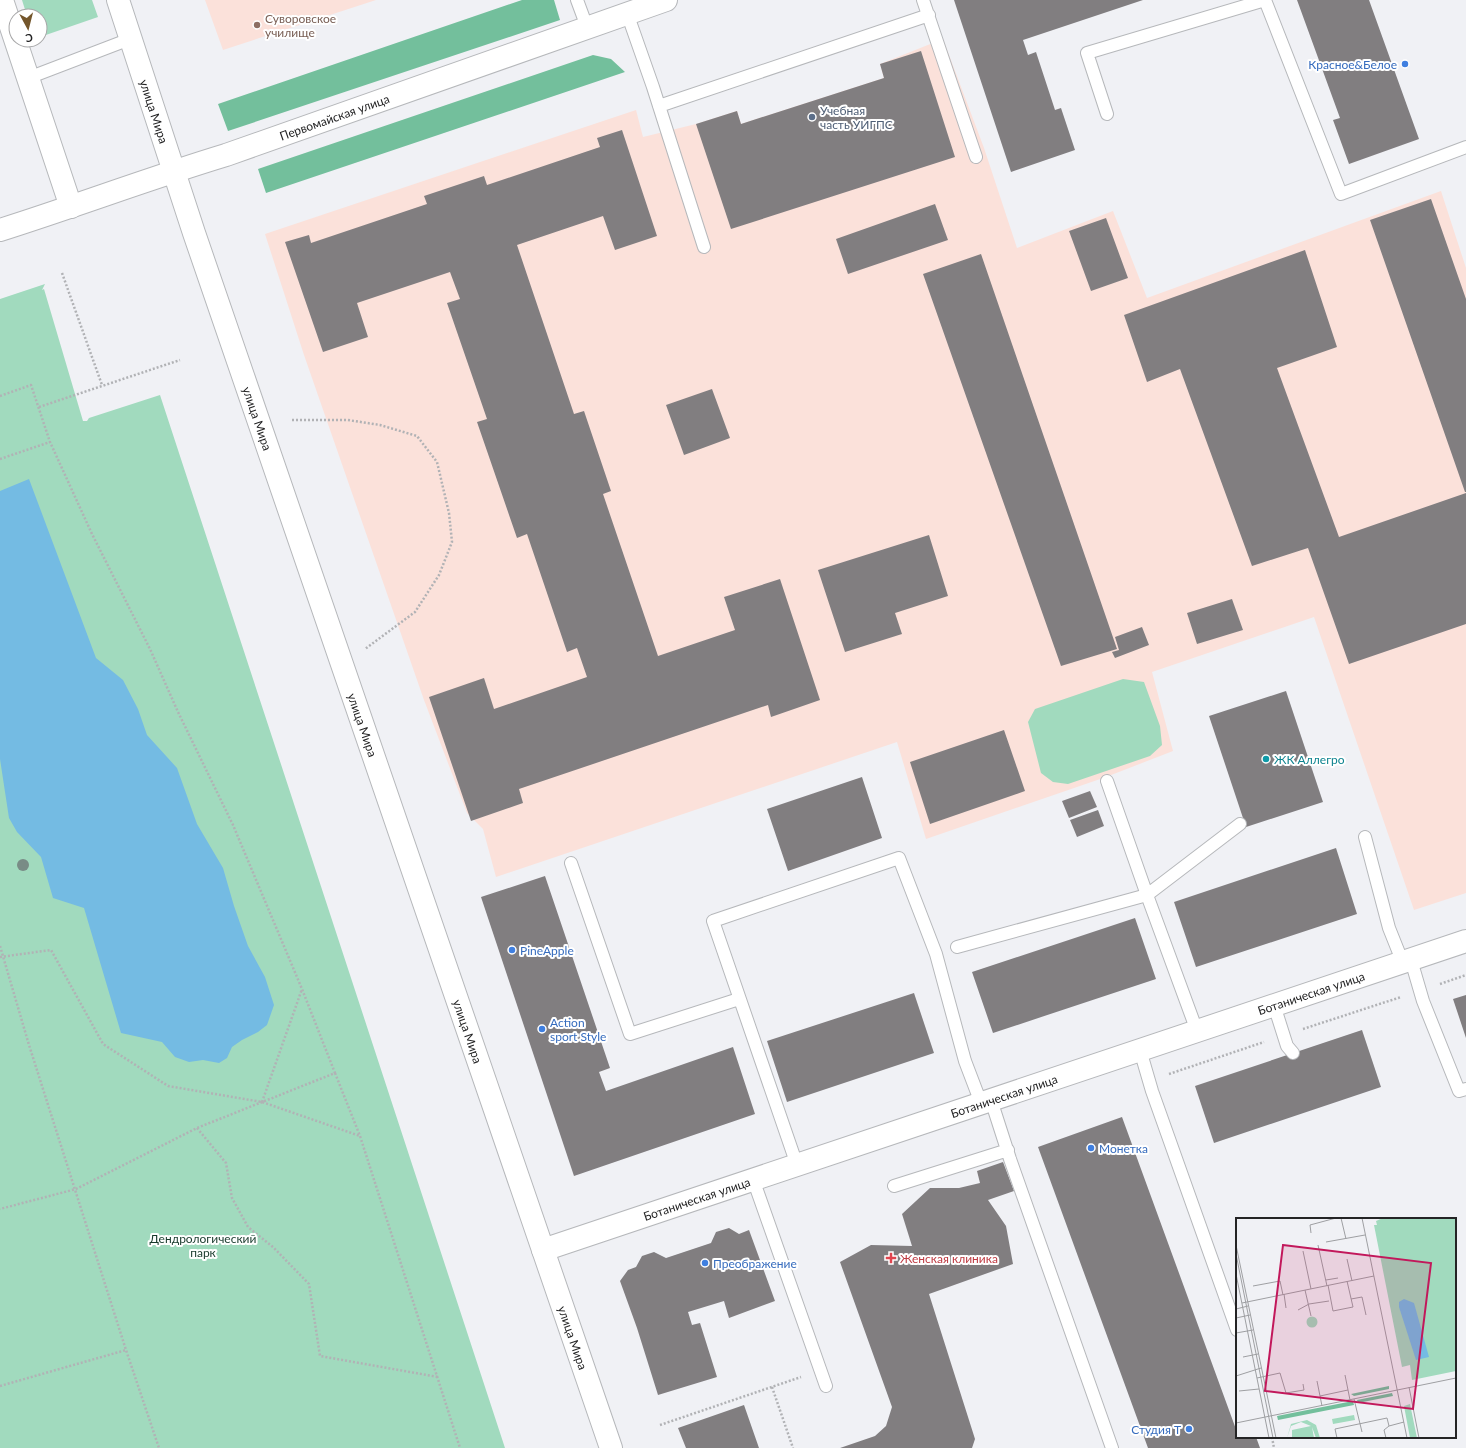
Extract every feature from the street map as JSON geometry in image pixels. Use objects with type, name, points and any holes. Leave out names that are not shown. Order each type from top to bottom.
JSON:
[{"type":"street","points":[[2,0],[71,207]]},
{"type":"street","name":"улица Мира","points":[[118,0],[197,240],[611,1448]]},
{"type":"street","name":"Первомайская улица","points":[[0,230],[226,155],[666,0]]},
{"type":"street","name":"Ботаническая улица","points":[[543,1250],[1466,941]]},
{"type":"lane","points":[[576,0],[587,27]]},
{"type":"lane","points":[[923,0],[976,157]]},
{"type":"lane","points":[[1107,114],[1086,52],[1265,0],[1341,194],[1466,147]]},
{"type":"lane","points":[[627,13],[704,247]]},
{"type":"lane","points":[[658,106],[929,15]]},
{"type":"lane","points":[[28,78],[130,39]]},
{"type":"lane","points":[[1107,781],[1197,1031]]},
{"type":"lane","points":[[956,948],[1147,895],[1240,824]]},
{"type":"lane","points":[[1365,837],[1389,928],[1407,961],[1459,1091],[1466,1089]]},
{"type":"lane","points":[[797,1165],[713,921],[899,858],[936,954],[965,1061],[1008,1150],[1112,1448]]},
{"type":"lane","points":[[572,863],[630,1034],[740,999]]},
{"type":"lane","points":[[1274,1005],[1287,1046],[1293,1053]]},
{"type":"lane","points":[[1140,1050],[1152,1091],[1236,1327]]},
{"type":"lane","points":[[894,1186],[1008,1150]]},
{"type":"lane","points":[[753,1179],[826,1386]]},
{"type":"path","points":[[62,273],[102,385]]},
{"type":"path","points":[[39,407],[180,360]]},
{"type":"path","points":[[0,396],[31,385],[50,442],[92,534],[150,648],[178,712],[233,825],[302,989],[360,1136],[460,1448]]},
{"type":"path","points":[[292,420],[348,420],[380,426],[417,436],[437,462],[449,513],[452,542],[439,575],[415,612],[363,651]]},
{"type":"path","points":[[0,459],[50,442]]},
{"type":"path","points":[[0,946],[29,1045],[126,1350],[159,1448]]},
{"type":"path","points":[[2,957],[51,950],[102,1044],[168,1086],[262,1102],[360,1136]]},
{"type":"path","points":[[262,1102],[302,989]]},
{"type":"path","points":[[0,1209],[76,1189],[197,1128],[335,1073]]},
{"type":"path","points":[[197,1128],[226,1163],[232,1198],[248,1227],[273,1247],[308,1284],[320,1356],[438,1377]]},
{"type":"path","points":[[0,1386],[126,1350]]},
{"type":"path","points":[[660,1425],[820,1371]]},
{"type":"path","points":[[772,1387],[793,1448]]},
{"type":"path","points":[[1272,1438],[1274,1448]]},
{"type":"shaded area","name":"Суворовское училище","points":[[205,0],[376,0],[223,50]]},
{"type":"shaded area","points":[[943,39],[984,148],[1017,248],[1113,211],[1147,298],[1441,191],[1466,268],[1466,893],[1414,910],[1314,617],[1152,672],[1173,751],[1106,777],[926,839],[897,742],[496,877],[483,829],[467,813],[424,700],[304,355],[265,234],[636,110],[643,137],[696,124],[737,111],[741,124],[884,78],[880,64]]},
{"type":"green space","points":[[22,0],[92,0],[98,17],[48,34],[48,8],[24,8]]},
{"type":"green space","points":[[522,0],[554,0],[560,20],[228,131],[218,104]]},
{"type":"green space","points":[[593,55],[611,59],[625,72],[266,193],[258,169]]},
{"type":"green space","name":"Дендрологический парк","points":[[45,284],[42,290],[44,289],[83,421],[87,421],[89,418],[160,395],[505,1448],[0,1448],[0,299]]},
{"type":"green space","points":[[1123,679],[1144,682],[1160,726],[1162,745],[1150,756],[1068,784],[1053,782],[1041,773],[1028,722],[1035,709]]},
{"type":"water","points":[[29,479],[96,658],[123,680],[138,709],[147,735],[177,768],[197,824],[223,868],[248,946],[265,977],[274,1005],[267,1025],[232,1047],[227,1058],[219,1063],[203,1060],[189,1062],[175,1057],[162,1042],[121,1033],[84,908],[53,898],[41,857],[17,832],[9,818],[0,759],[0,491]]},
{"type":"building","points":[[954,0],[1143,0],[1023,40],[1028,55],[1036,52],[1055,110],[1061,108],[1075,150],[1011,172]]},
{"type":"building","points":[[1297,0],[1369,0],[1419,139],[1349,164],[1333,120],[1340,118]]},
{"type":"building","points":[[921,51],[955,157],[731,229],[696,124],[737,111],[741,124],[884,78],[880,64]]},
{"type":"building","points":[[622,130],[657,236],[615,250],[603,216],[517,245],[574,414],[584,411],[611,491],[603,494],[658,656],[735,630],[724,597],[780,579],[820,700],[771,717],[768,705],[519,789],[523,803],[471,821],[429,697],[484,678],[494,709],[587,677],[577,648],[567,652],[527,534],[517,538],[477,422],[487,419],[447,303],[460,299],[450,272],[357,303],[368,337],[323,352],[285,242],[309,235],[311,243],[427,204],[424,196],[484,176],[487,185],[600,147],[597,138]]},
{"type":"building","points":[[1431,199],[1466,299],[1466,492],[1370,220]]},
{"type":"building","points":[[935,204],[948,240],[848,274],[836,239]]},
{"type":"building","points":[[1106,218],[1128,278],[1091,291],[1069,231]]},
{"type":"building","points":[[1305,250],[1337,347],[1277,368],[1339,537],[1466,493],[1466,624],[1349,664],[1308,548],[1252,566],[1180,369],[1147,382],[1124,315]]},
{"type":"building","points":[[981,254],[1117,649],[1061,666],[923,274]]},
{"type":"building","points":[[712,389],[730,438],[684,455],[666,405]]},
{"type":"building","points":[[929,535],[948,596],[895,613],[902,634],[845,652],[818,570]]},
{"type":"building","points":[[1232,599],[1243,630],[1197,644],[1187,613]]},
{"type":"building","points":[[1142,627],[1149,645],[1115,658],[1112,652],[1119,650],[1115,637]]},
{"type":"building","name":"ЖК Аллегро","points":[[1286,691],[1323,802],[1246,827],[1209,716]]},
{"type":"building","points":[[1004,730],[1025,791],[930,824],[910,762]]},
{"type":"building","points":[[862,777],[882,838],[788,871],[767,809]]},
{"type":"building","points":[[1090,791],[1097,807],[1069,818],[1062,801]]},
{"type":"building","points":[[1098,810],[1104,826],[1077,837],[1070,820]]},
{"type":"building","points":[[1336,848],[1357,914],[1196,967],[1174,902]]},
{"type":"building","points":[[545,876],[610,1068],[599,1072],[606,1091],[733,1047],[755,1114],[574,1176],[481,897]]},
{"type":"building","points":[[1135,918],[1156,979],[993,1033],[972,972]]},
{"type":"building","points":[[914,993],[934,1053],[787,1102],[767,1041]]},
{"type":"building","points":[[1466,995],[1466,1038],[1453,999]]},
{"type":"building","points":[[1362,1030],[1381,1087],[1214,1143],[1195,1086]]},
{"type":"building","points":[[1122,1117],[1236,1429],[1236,1438],[1256,1438],[1260,1448],[1148,1448],[1038,1147]]},
{"type":"building","points":[[1003,1162],[1014,1191],[988,1200],[1006,1226],[1013,1264],[929,1294],[975,1439],[972,1448],[840,1448],[875,1436],[886,1426],[892,1407],[840,1262],[871,1245],[912,1246],[902,1214],[930,1188],[959,1188],[980,1183],[977,1171]]},
{"type":"building","points":[[729,1228],[739,1234],[749,1230],[775,1301],[729,1318],[724,1301],[688,1312],[692,1325],[700,1323],[717,1377],[658,1395],[637,1328],[620,1281],[628,1270],[636,1267],[642,1256],[654,1252],[666,1258],[711,1243],[716,1232]]},
{"type":"building","points":[[744,1405],[759,1448],[686,1448],[678,1428]]},
{"type":"place","name":"Суворовское училище","points":[[257,25]]},
{"type":"place","name":"Красное&Белое","points":[[1405,64]]},
{"type":"place","name":"Учебная часть УИГПС","points":[[812,117]]},
{"type":"place","name":"ЖК Аллегро","points":[[1266,759]]},
{"type":"place","name":"PineApple","points":[[512,950]]},
{"type":"place","name":"Action sport Style","points":[[542,1029]]},
{"type":"place","name":"Монетка","points":[[1091,1148]]},
{"type":"place","name":"Женская клиника","points":[[891,1258]]},
{"type":"place","name":"Преображение","points":[[705,1263]]},
{"type":"place","name":"Студия Т","points":[[1189,1429]]}]
